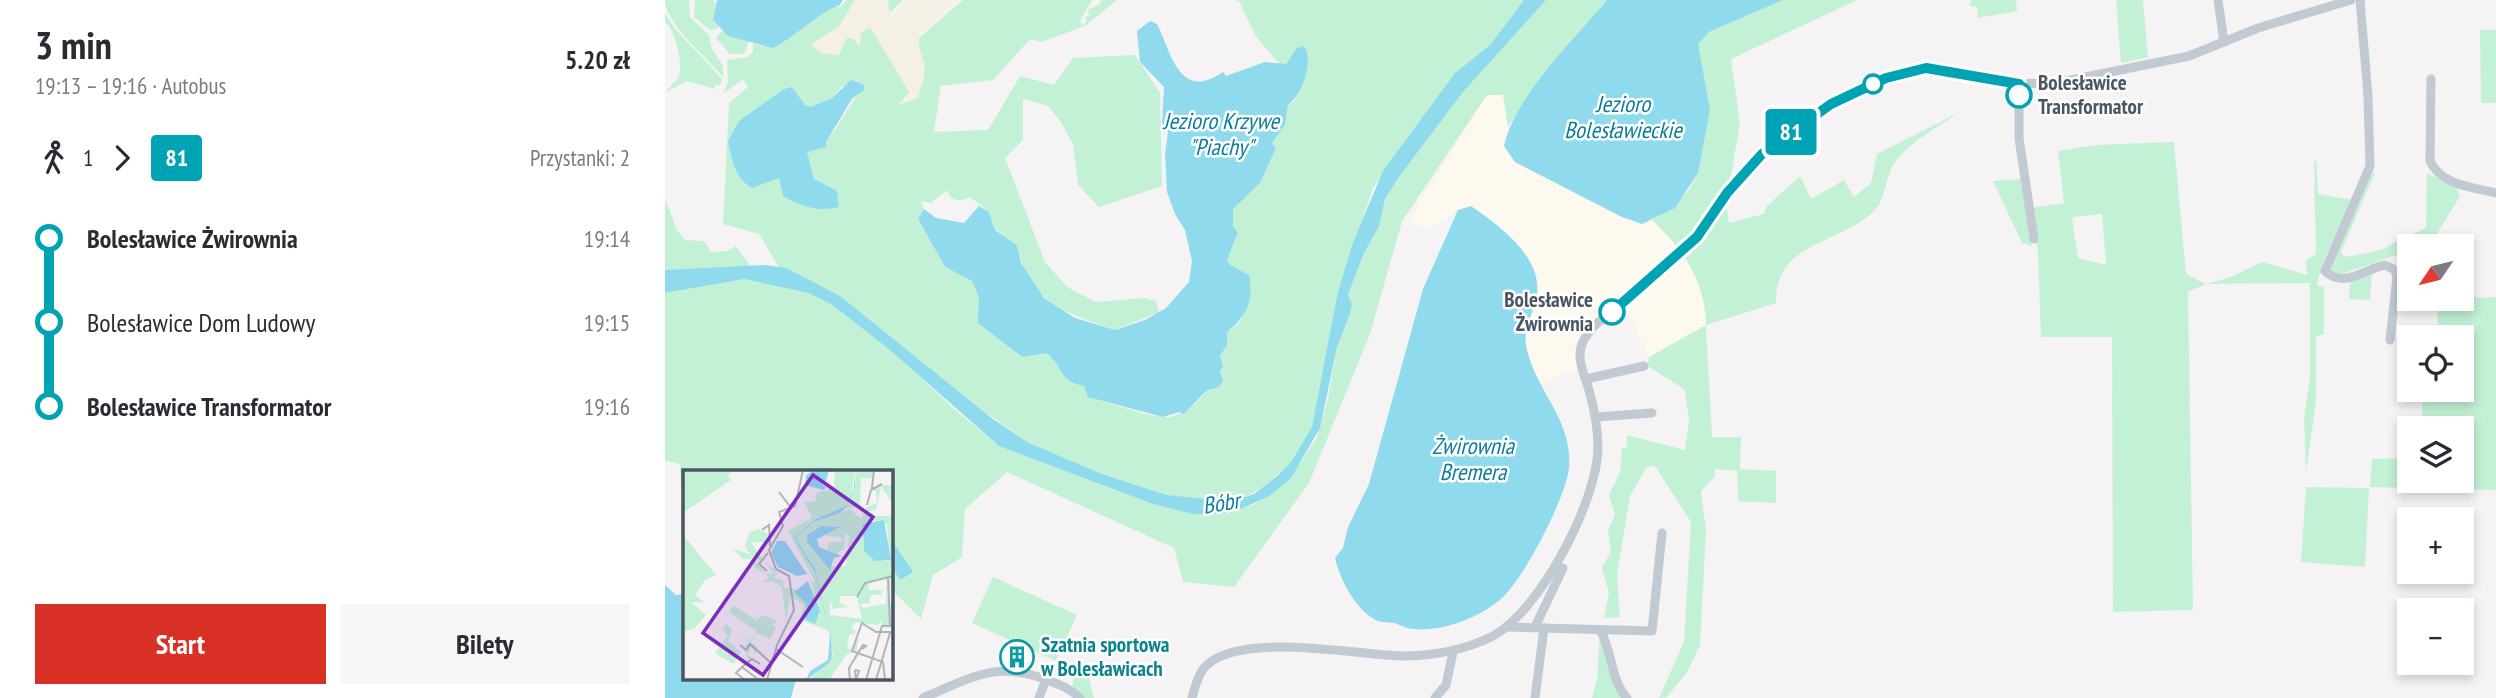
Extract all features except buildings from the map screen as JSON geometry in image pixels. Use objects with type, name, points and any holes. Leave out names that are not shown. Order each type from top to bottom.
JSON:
[{"type":"street","points":[[2218,0],[2224,42]]},
{"type":"street","points":[[1192,698],[1203,669],[1212,661],[1241,652],[1298,647],[1401,656],[1453,652],[1507,627],[1526,610],[1548,580],[1589,492],[1598,457],[1596,417],[1579,356],[1583,340],[1697,237],[1727,193],[1762,154],[1820,111],[1864,87],[1919,69],[1937,68],[2019,84],[2045,85],[2158,63],[2189,56],[2281,21],[2351,0]]},
{"type":"street","points":[[2360,0],[2368,96],[2370,166],[2325,271],[2335,279],[2344,279],[2385,265],[2395,270],[2397,277],[2391,340]]},
{"type":"street","points":[[2431,79],[2430,161],[2435,171],[2445,179],[2496,193]]},
{"type":"street","points":[[2019,84],[2019,138],[2034,239]]},
{"type":"street","points":[[1585,379],[1644,366]]},
{"type":"street","points":[[1596,417],[1652,413]]},
{"type":"street","points":[[1507,627],[1652,631],[1662,533]]},
{"type":"street","points":[[1535,698],[1539,627],[1563,568]]},
{"type":"street","points":[[1599,630],[1610,652],[1615,681],[1627,698]]},
{"type":"street","points":[[1435,698],[1446,685],[1453,652]]},
{"type":"street","points":[[923,698],[1000,669],[1018,670],[1047,680],[1065,687],[1080,698]]},
{"type":"street","points":[[1039,698],[1047,680]]},
{"type":"shaded area","points":[[1503,94],[1508,127],[1504,146],[1507,153],[1515,162],[1641,224],[1652,220],[1683,250],[1705,303],[1706,325],[1649,357],[1623,303],[1582,340],[1582,367],[1538,384],[1526,348],[1524,328],[1537,295],[1537,275],[1513,240],[1471,206],[1458,210],[1427,230],[1409,220],[1487,95]]},
{"type":"green space","points":[[665,0],[689,0],[690,17],[709,35],[712,49],[723,66],[723,77],[679,30]]},
{"type":"green space","points":[[695,0],[712,0],[716,3],[713,20],[719,28],[710,30],[694,17]]},
{"type":"green space","points":[[846,0],[903,0],[873,30],[894,59],[963,0],[1092,0],[1080,21],[1082,26],[1087,21],[1085,18],[1089,15],[1088,10],[1100,4],[1101,0],[1117,0],[1085,26],[1041,42],[1030,39],[993,80],[941,86],[934,132],[988,130],[1020,76],[1054,85],[1073,58],[1135,55],[1160,93],[1162,186],[1099,207],[1078,185],[1073,144],[1061,122],[1048,106],[1023,99],[1023,140],[1005,158],[1045,262],[1067,287],[1096,302],[1144,298],[1156,301],[1159,312],[1115,330],[1081,318],[1052,303],[1030,280],[1017,245],[995,229],[989,212],[970,197],[960,201],[951,198],[947,190],[931,203],[921,201],[924,209],[918,220],[945,267],[972,281],[979,298],[979,323],[1021,357],[1047,352],[1069,381],[1084,386],[1088,396],[1142,413],[1170,417],[1186,411],[1206,391],[1213,390],[1223,366],[1220,356],[1227,345],[1227,332],[1242,320],[1227,260],[1238,234],[1233,226],[1233,209],[1260,183],[1276,148],[1272,143],[1285,125],[1288,105],[1294,101],[1305,77],[1296,49],[1286,64],[1279,64],[1255,35],[1239,1],[1233,0],[1524,0],[1490,45],[1455,73],[1373,188],[1337,296],[1312,427],[1293,461],[1263,487],[1242,499],[1228,503],[1167,495],[1102,474],[1029,443],[978,407],[841,297],[779,267],[759,234],[723,224],[729,103],[748,87],[743,79],[723,94],[728,82],[727,60],[748,57],[753,52],[753,43],[766,46],[778,44],[790,38],[821,13],[841,7]],"holes":[[[842,86],[864,89],[832,134],[816,149],[806,152],[814,179],[831,189],[783,196],[779,178],[772,178],[752,188],[740,178],[730,154],[792,87],[805,105],[811,107],[832,98]]]},
{"type":"green space","points":[[1546,0],[1607,0],[1532,91],[1508,127],[1503,95],[1487,95],[1402,221],[1370,334],[1309,483],[1234,587],[1183,582],[1174,548],[1007,472],[965,509],[962,557],[933,575],[921,619],[893,591],[893,569],[900,580],[912,572],[893,542],[893,470],[683,470],[681,484],[680,464],[665,461],[665,293],[744,279],[810,293],[831,304],[898,356],[955,410],[999,446],[1153,504],[1230,512],[1255,504],[1290,478],[1316,439],[1328,399],[1337,347],[1350,314],[1352,304],[1348,296],[1364,253],[1378,226],[1385,199],[1410,160],[1463,92]]},
{"type":"green space","points":[[1783,0],[1857,0],[1731,59],[1740,124],[1726,202],[1729,223],[1764,214],[1767,206],[1800,176],[1811,199],[1844,180],[1854,197],[1871,183],[1877,154],[1958,113],[1913,144],[1898,159],[1874,211],[1860,222],[1797,256],[1778,283],[1776,303],[1706,325],[1702,294],[1691,267],[1674,243],[1652,220],[1678,202],[1689,189],[1700,165],[1698,44],[1709,32]]},
{"type":"green space","points":[[1971,0],[2016,0],[2017,11],[1978,18],[1977,7],[1970,6]]},
{"type":"green space","points":[[2116,0],[2143,0],[2148,57],[2121,63]]},
{"type":"green space","points":[[665,13],[722,80],[719,86],[714,84],[716,89],[686,81],[665,93],[678,78],[680,62],[672,32],[665,22]]},
{"type":"green space","points":[[2480,30],[2496,30],[2496,103],[2481,103]]},
{"type":"green space","points":[[722,31],[749,41],[744,54],[730,54],[716,38]]},
{"type":"green space","points":[[2174,142],[2186,274],[2206,284],[2188,292],[2193,610],[2113,612],[2112,337],[2041,337],[2038,252],[2031,208],[2064,203],[2058,151],[2096,145]],"holes":[[[2102,214],[2106,265],[2078,258],[2072,217]]]},
{"type":"green space","points":[[2316,157],[2318,194],[2352,200],[2323,262],[2317,284],[2320,287],[2324,285],[2324,334],[2316,336],[2316,402],[2306,471],[2304,419],[2310,377],[2310,283],[2206,284],[2231,277],[2262,262],[2307,275],[2306,260],[2316,254]]},
{"type":"green space","points":[[2372,173],[2375,173],[2341,252],[2344,257],[2365,253],[2397,240],[2397,255],[2336,276],[2331,268]]},
{"type":"green space","points":[[2427,173],[2457,188],[2460,196],[2437,234],[2413,234],[2426,227]]},
{"type":"green space","points":[[2021,179],[2032,246],[2022,243],[1993,181]]},
{"type":"green space","points":[[665,198],[677,230],[685,240],[704,241],[711,252],[727,251],[736,246],[751,267],[665,270]]},
{"type":"green space","points":[[2372,272],[2370,300],[2349,299],[2350,279]]},
{"type":"green space","points":[[2496,297],[2496,490],[2474,489],[2474,416],[2422,416],[2422,402],[2474,402],[2474,325],[2438,325],[2437,312],[2475,312],[2475,298]]},
{"type":"green space","points":[[1706,325],[1712,437],[1741,437],[1740,469],[1776,471],[1776,503],[1738,501],[1737,471],[1715,469],[1715,476],[1701,491],[1706,530],[1700,645],[1687,672],[1667,697],[1659,698],[1684,642],[1691,522],[1655,466],[1646,468],[1630,496],[1617,575],[1620,617],[1604,618],[1609,593],[1602,568],[1611,551],[1608,530],[1615,515],[1609,495],[1620,472],[1622,448],[1627,447],[1627,435],[1685,450],[1689,421],[1685,390],[1648,366],[1649,357]]},
{"type":"green space","points":[[2397,458],[2397,488],[2370,487],[2372,459]]},
{"type":"green space","points":[[2306,487],[2369,488],[2365,567],[2301,562]]},
{"type":"green space","points":[[993,577],[1077,615],[1056,661],[972,623]]},
{"type":"green space","points":[[1600,630],[1627,698],[1592,698],[1597,679]]},
{"type":"green space","points":[[1075,667],[1088,674],[1094,698],[1075,698],[1072,692]]},
{"type":"sand","points":[[855,0],[888,0],[890,17],[907,0],[959,0],[919,34],[925,72],[918,98],[898,105],[909,92],[870,27],[861,33],[860,47],[853,38],[847,38],[839,55],[820,53],[811,45],[839,26]]},
{"type":"water","points":[[717,0],[843,0],[840,5],[772,48],[728,36],[713,20]]},
{"type":"water","name":"Bóbr","points":[[1524,0],[1546,0],[1463,92],[1385,199],[1379,226],[1364,253],[1348,295],[1352,304],[1350,314],[1337,347],[1320,428],[1291,478],[1269,496],[1243,508],[1219,514],[1193,514],[1153,504],[999,446],[890,350],[831,304],[809,293],[744,279],[665,293],[665,270],[765,265],[786,268],[840,296],[993,419],[1029,443],[1102,474],[1167,495],[1231,502],[1254,494],[1277,476],[1292,461],[1312,427],[1337,296],[1352,245],[1383,171],[1455,73],[1490,45]]},
{"type":"water","name":"Jezioro Bolesławieckie","points":[[1607,0],[1783,0],[1709,32],[1698,44],[1710,110],[1698,173],[1675,208],[1642,224],[1622,217],[1515,162],[1504,146],[1510,127],[1533,88]]},
{"type":"water","name":"Jezioro Krzywe \"Piachy\"","points":[[1150,21],[1157,24],[1179,70],[1186,78],[1196,81],[1208,80],[1223,72],[1226,76],[1265,62],[1286,64],[1296,49],[1302,46],[1308,56],[1305,79],[1298,94],[1288,105],[1285,125],[1272,143],[1276,148],[1260,183],[1233,209],[1233,226],[1238,233],[1227,260],[1230,265],[1249,275],[1250,300],[1240,320],[1227,332],[1227,345],[1220,356],[1223,380],[1219,387],[1206,391],[1184,414],[1179,412],[1163,417],[1088,397],[1084,386],[1065,377],[1047,353],[1022,357],[978,323],[979,298],[972,281],[945,267],[918,219],[924,209],[936,218],[964,223],[979,206],[989,212],[995,230],[1017,245],[1021,263],[1044,298],[1075,318],[1115,330],[1145,320],[1166,308],[1189,282],[1192,261],[1185,230],[1175,214],[1167,192],[1165,155],[1168,132],[1162,123],[1164,87],[1140,62],[1137,31]]},
{"type":"water","points":[[851,80],[863,84],[865,89],[852,99],[826,142],[826,147],[807,152],[814,179],[837,191],[839,207],[817,209],[790,200],[783,196],[779,178],[752,188],[746,185],[738,175],[728,141],[739,121],[784,89],[792,87],[805,105],[811,107],[832,98]]},
{"type":"water","name":"Żwirownia Bremera","points":[[1471,206],[1495,223],[1518,245],[1534,271],[1536,300],[1526,330],[1527,350],[1538,380],[1566,435],[1569,467],[1561,497],[1543,536],[1502,598],[1461,622],[1437,628],[1411,629],[1378,621],[1367,614],[1349,592],[1335,558],[1343,548],[1348,527],[1369,484],[1423,289],[1458,210]]},
{"type":"water","points":[[893,542],[913,572],[900,580],[893,569]]},
{"type":"water","points":[[665,585],[676,595],[683,594],[683,680],[796,680],[791,698],[665,698]]},
{"type":"bus line","name":"81","points":[[1612,312],[1697,237],[1727,193],[1762,154],[1809,118],[1843,97],[1886,78],[1919,69],[1937,68],[2019,84],[2019,95]]},
{"type":"place","name":"Bolesławice Transformator","points":[[2019,95]]},
{"type":"place","name":"Bolesławice Żwirownia","points":[[1612,312]]},
{"type":"place","name":"Szatnia sportowa w Bolesławicach","points":[[1017,657]]}]
